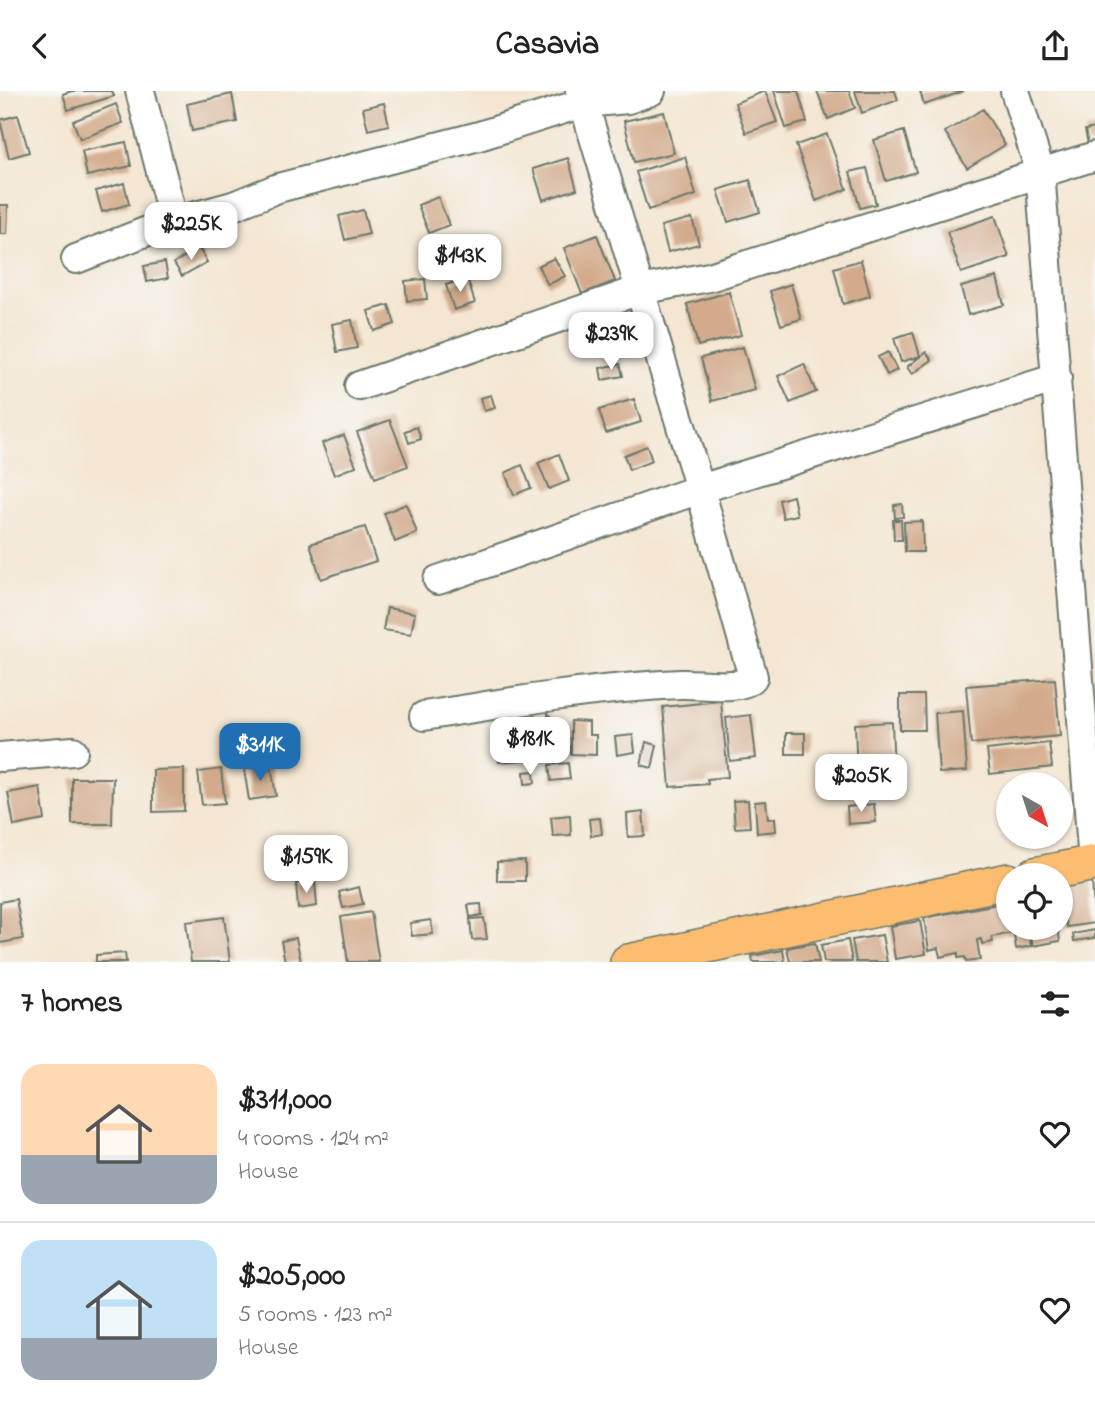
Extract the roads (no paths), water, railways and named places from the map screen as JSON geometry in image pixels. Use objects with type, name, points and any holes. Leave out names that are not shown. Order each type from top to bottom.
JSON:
[{"type":"main road","points":[[1073,867],[1094,863]]},
{"type":"main road","points":[[628,962],[996,884]]},
{"type":"street","points":[[140,91],[174,222]]},
{"type":"street","points":[[76,259],[174,222],[233,206],[278,188],[479,136],[581,97],[628,99],[651,91]]},
{"type":"street","points":[[1015,91],[1040,171],[1057,378],[1086,647],[1094,863]]},
{"type":"street","points":[[424,716],[542,697],[682,684],[742,685],[753,677],[700,489],[581,97]]},
{"type":"street","points":[[359,386],[640,290],[709,277],[1040,171],[1095,156]]},
{"type":"street","points":[[438,580],[700,489],[1057,378]]},
{"type":"street","points":[[0,757],[73,751]]}]
